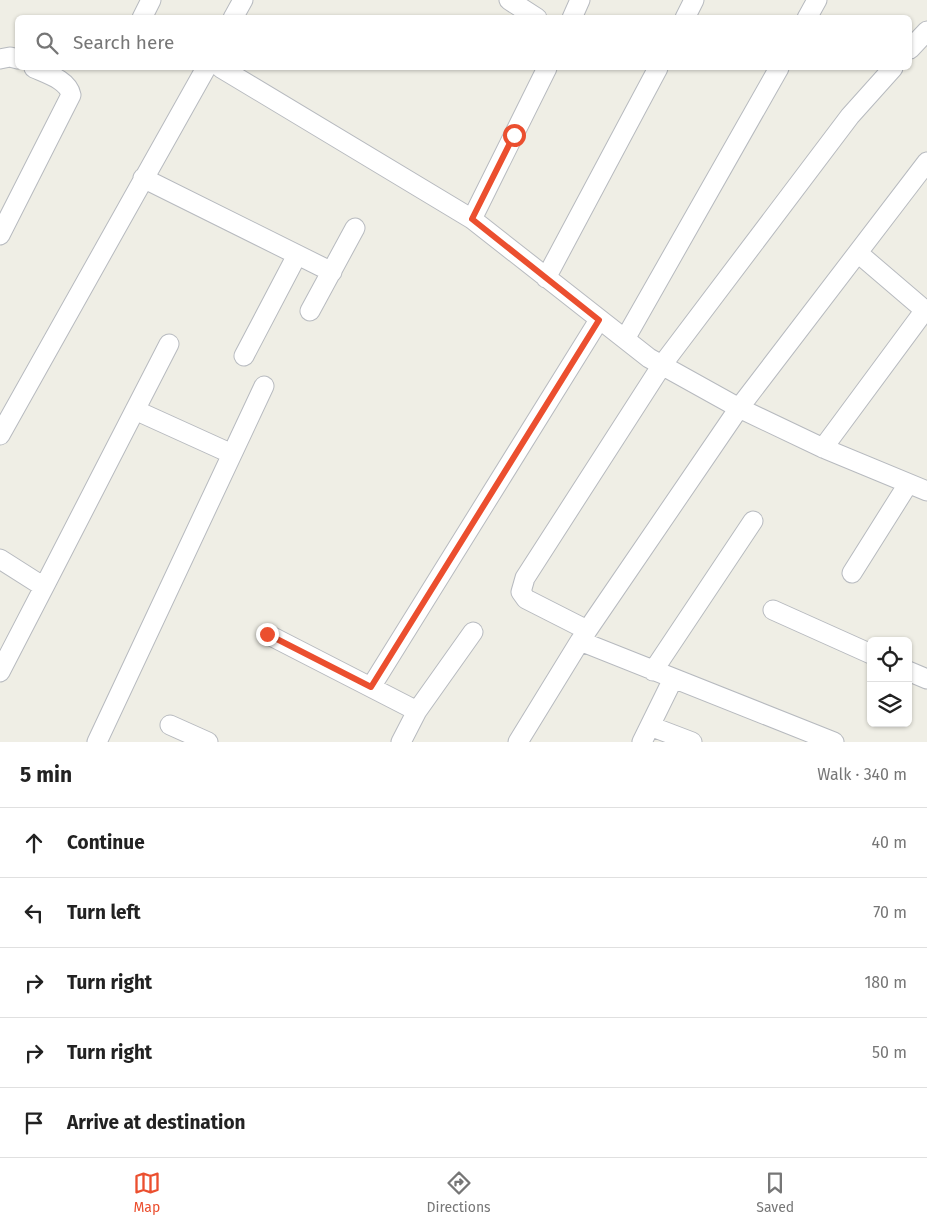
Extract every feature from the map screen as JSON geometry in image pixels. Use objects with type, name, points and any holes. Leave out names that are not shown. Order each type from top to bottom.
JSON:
[{"type":"street","points":[[144,15],[151,0]]},
{"type":"street","points":[[234,15],[242,0]]},
{"type":"street","points":[[509,0],[532,15]]},
{"type":"street","points":[[573,15],[580,0]]},
{"type":"street","points":[[686,15],[694,0]]},
{"type":"street","points":[[809,15],[817,0]]},
{"type":"street","points":[[912,48],[927,30]]},
{"type":"street","points":[[0,59],[15,58]]},
{"type":"street","points":[[3,223],[70,95],[70,88],[38,70]]},
{"type":"street","points":[[0,435],[7,406],[143,178],[205,70]]},
{"type":"street","points":[[224,70],[472,219],[599,320],[662,365],[739,408],[823,448],[927,492]]},
{"type":"street","points":[[472,219],[546,70]]},
{"type":"street","points":[[546,278],[657,70]]},
{"type":"street","points":[[624,339],[778,70]]},
{"type":"street","points":[[834,742],[653,671],[583,636],[526,599],[521,592],[522,586],[662,365],[850,116],[891,70]]},
{"type":"street","points":[[518,742],[583,636],[739,408],[927,162]]},
{"type":"street","points":[[143,178],[332,272]]},
{"type":"street","points":[[310,311],[355,228]]},
{"type":"street","points":[[823,448],[926,311],[858,252]]},
{"type":"street","points":[[244,356],[297,255]]},
{"type":"street","points":[[371,687],[599,320]]},
{"type":"street","points":[[0,672],[169,344]]},
{"type":"street","points":[[97,742],[264,386]]},
{"type":"street","points":[[135,410],[232,454]]},
{"type":"street","points":[[852,572],[908,484]]},
{"type":"street","points":[[653,671],[753,521]]},
{"type":"street","points":[[0,559],[44,587]]},
{"type":"street","points":[[773,610],[867,652]]},
{"type":"street","points":[[401,742],[417,711],[473,632]]},
{"type":"street","points":[[267,634],[417,711]]},
{"type":"street","points":[[912,673],[927,679]]},
{"type":"street","points":[[673,679],[646,734],[692,742]]},
{"type":"street","points":[[170,725],[208,742]]},
{"type":"route","points":[[267,634],[371,687],[599,320],[472,219],[514,135]]}]
